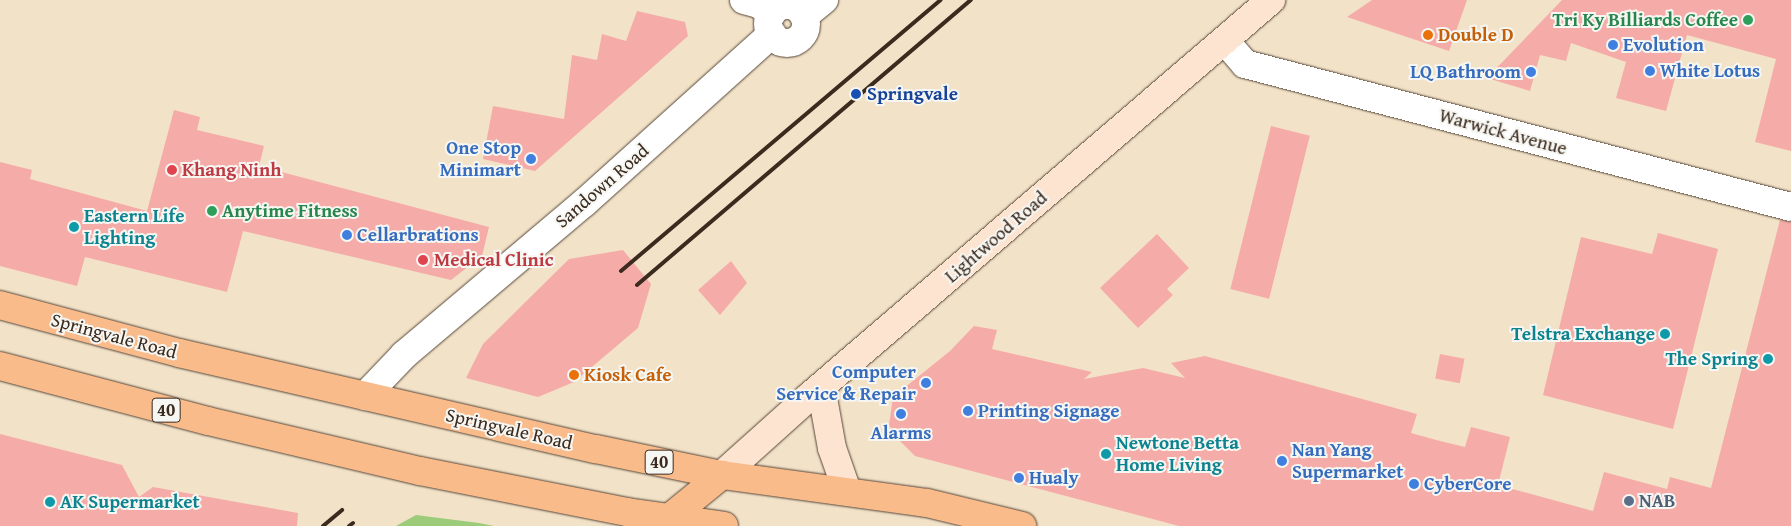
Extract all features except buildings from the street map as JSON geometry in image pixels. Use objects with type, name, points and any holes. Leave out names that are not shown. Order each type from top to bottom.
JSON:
[{"type":"highway","name":"Springvale Road","points":[[0,305],[178,353],[589,447],[722,475],[927,503],[1022,526]]},
{"type":"highway","name":"40","points":[[0,366],[346,455],[664,522],[724,526]]},
{"type":"highway","points":[[664,522],[722,475]]},
{"type":"main road","name":"Lightwood Road","points":[[722,475],[821,387],[1271,0]]},
{"type":"main road","points":[[821,387],[832,448],[847,492]]},
{"type":"street","points":[[744,0],[759,4],[772,24],[782,6],[789,5],[801,10],[814,8]]},
{"type":"street","name":"Sandown Road","points":[[365,396],[411,350],[584,203],[772,24]]},
{"type":"street","name":"Warwick Avenue","points":[[1225,41],[1245,64],[1791,207]]},
{"type":"green space","points":[[416,515],[479,523],[494,526],[396,526]]},
{"type":"railway","points":[[621,271],[941,0]]},
{"type":"railway","points":[[637,285],[971,0]]},
{"type":"railway","points":[[323,526],[342,510]]},
{"type":"railway","points":[[349,526],[353,523]]},
{"type":"place","name":"Tri Ky Billiards Coffee","points":[[1748,20]]},
{"type":"place","name":"Double D","points":[[1428,35]]},
{"type":"place","name":"Evolution","points":[[1613,45]]},
{"type":"place","name":"White Lotus","points":[[1650,71]]},
{"type":"place","name":"LQ Bathroom","points":[[1531,72]]},
{"type":"place","name":"Springvale","points":[[856,94]]},
{"type":"place","name":"One Stop Minimart","points":[[531,159]]},
{"type":"place","name":"Khang Ninh","points":[[172,170]]},
{"type":"place","name":"Anytime Fitness","points":[[212,211]]},
{"type":"place","name":"Eastern Life Lighting","points":[[74,227]]},
{"type":"place","name":"Cellarbrations","points":[[347,235]]},
{"type":"place","name":"Medical Clinic","points":[[423,260]]},
{"type":"place","name":"Telstra Exchange","points":[[1665,334]]},
{"type":"place","name":"The Spring","points":[[1768,359]]},
{"type":"place","name":"Kiosk Cafe","points":[[574,375]]},
{"type":"place","name":"Computer Service & Repair","points":[[926,383]]},
{"type":"place","name":"Printing Signage","points":[[968,411]]},
{"type":"place","name":"Alarms","points":[[901,414]]},
{"type":"place","name":"Newtone Betta Home Living","points":[[1106,454]]},
{"type":"place","name":"Nan Yang Supermarket","points":[[1282,461]]},
{"type":"place","name":"Hualy","points":[[1019,478]]},
{"type":"place","name":"CyberCore","points":[[1414,484]]},
{"type":"place","name":"NAB","points":[[1629,501]]},
{"type":"place","name":"AK Supermarket","points":[[50,502]]}]
